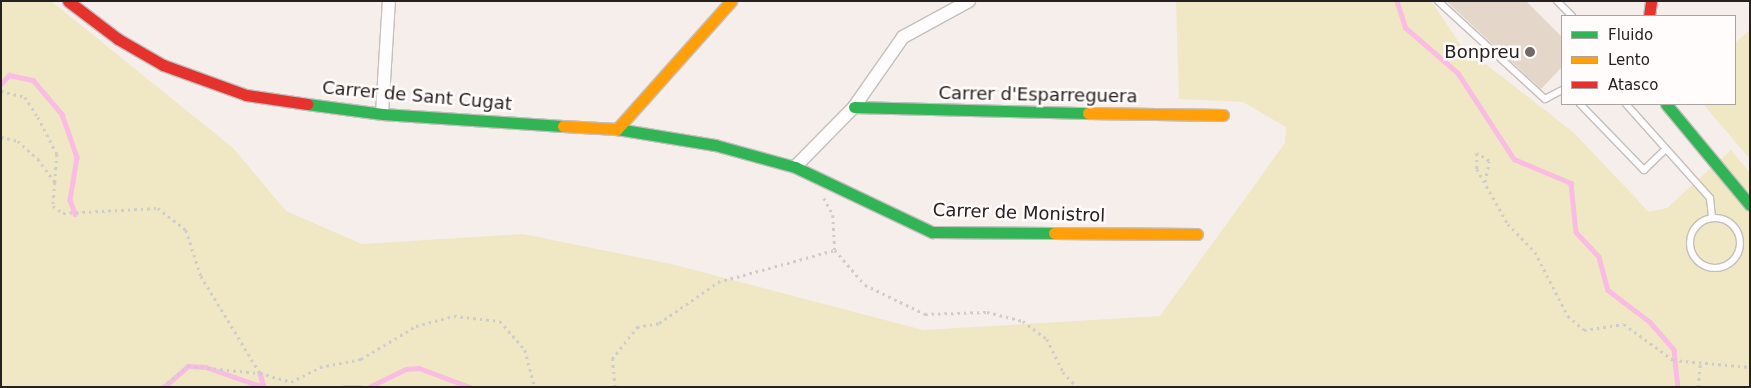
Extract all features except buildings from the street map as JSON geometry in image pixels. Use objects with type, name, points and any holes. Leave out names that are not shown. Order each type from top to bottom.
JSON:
[{"type":"street","name":"Carrer de Sant Cugat","points":[[68,1],[118,39],[163,65],[246,95],[382,114],[617,129],[715,145],[794,167]]},
{"type":"street","points":[[382,114],[389,1]]},
{"type":"street","points":[[617,129],[731,1]]},
{"type":"street","points":[[794,167],[854,107],[903,37],[969,1]]},
{"type":"street","points":[[1649,15],[1651,1]]},
{"type":"street","points":[[1667,105],[1750,205]]},
{"type":"street","name":"Carrer d'Esparreguera","points":[[854,107],[875,111],[1223,115]]},
{"type":"street","name":"Carrer de Monistrol","points":[[794,167],[823,179],[932,232],[1197,234]]},
{"type":"lane","points":[[1438,1],[1545,99],[1561,91]]},
{"type":"lane","points":[[1557,1],[1571,15]]},
{"type":"lane","points":[[1581,105],[1644,170],[1666,149]]},
{"type":"lane","points":[[1627,105],[1710,198],[1712,218]]},
{"type":"lane","points":[[1712,218],[1732,224],[1740,244],[1730,262],[1717,268],[1698,261],[1689,242],[1699,223],[1712,218]]},
{"type":"path","points":[[1,90],[25,97],[38,117],[56,154],[52,206],[75,214],[158,208],[171,216],[186,230],[201,276],[260,373]]},
{"type":"path","points":[[1,138],[24,145],[55,182]]},
{"type":"path","points":[[1485,182],[1489,161],[1477,153],[1475,164],[1508,224],[1541,261],[1568,316],[1584,330],[1629,325],[1664,356],[1700,363],[1716,360],[1750,367]]},
{"type":"path","points":[[823,179],[824,200],[833,215],[835,250],[865,285],[925,314],[987,312],[1023,321],[1047,339],[1063,372],[1077,387]]},
{"type":"path","points":[[615,387],[612,358],[637,327],[659,323],[718,282],[835,250]]},
{"type":"path","points":[[162,387],[188,366],[260,373],[291,382],[320,367],[361,359],[416,326],[454,316],[494,318],[526,350],[535,387]]},
{"type":"path","points":[[1698,387],[1700,363]]},
{"type":"shaded area","points":[[1,1],[51,1],[233,148],[286,211],[362,244],[523,234],[671,264],[923,330],[1160,316],[1285,143],[1286,127],[1243,102],[1179,99],[1176,1],[1431,1],[1460,44],[1573,132],[1649,212],[1667,208],[1731,150],[1750,173],[1750,387],[1,387]]},
{"type":"shaded area","points":[[1750,30],[1750,159],[1704,105],[1736,105],[1736,42]]},
{"type":"waterway","points":[[1397,1],[1406,28],[1458,73],[1514,159],[1571,183],[1576,232],[1599,257],[1608,290],[1650,322],[1674,350],[1678,387]]},
{"type":"waterway","points":[[1,84],[9,75],[33,80],[62,114],[77,157],[70,200],[75,214]]},
{"type":"waterway","points":[[164,387],[188,366],[206,367],[263,387]]},
{"type":"waterway","points":[[369,387],[406,369],[419,368],[470,387]]},
{"type":"waterway","points":[[260,373],[264,387]]},
{"type":"waterway","points":[[344,387],[361,387]]},
{"type":"traffic: fast","points":[[307,104],[382,114],[563,126]]},
{"type":"traffic: fast","points":[[1667,105],[1750,205]]},
{"type":"traffic: fast","points":[[854,107],[1088,113]]},
{"type":"traffic: fast","points":[[617,129],[715,145],[795,167],[932,232],[1054,233]]},
{"type":"traffic: slow","points":[[563,126],[617,129],[731,1]]},
{"type":"traffic: slow","points":[[1088,113],[1223,115]]},
{"type":"traffic: slow","points":[[1054,233],[1197,234]]},
{"type":"traffic: jam","points":[[68,1],[118,39],[163,65],[246,95],[307,104]]},
{"type":"traffic: jam","points":[[1649,15],[1651,1]]},
{"type":"place","name":"Bonpreu","points":[[1530,52]]}]
